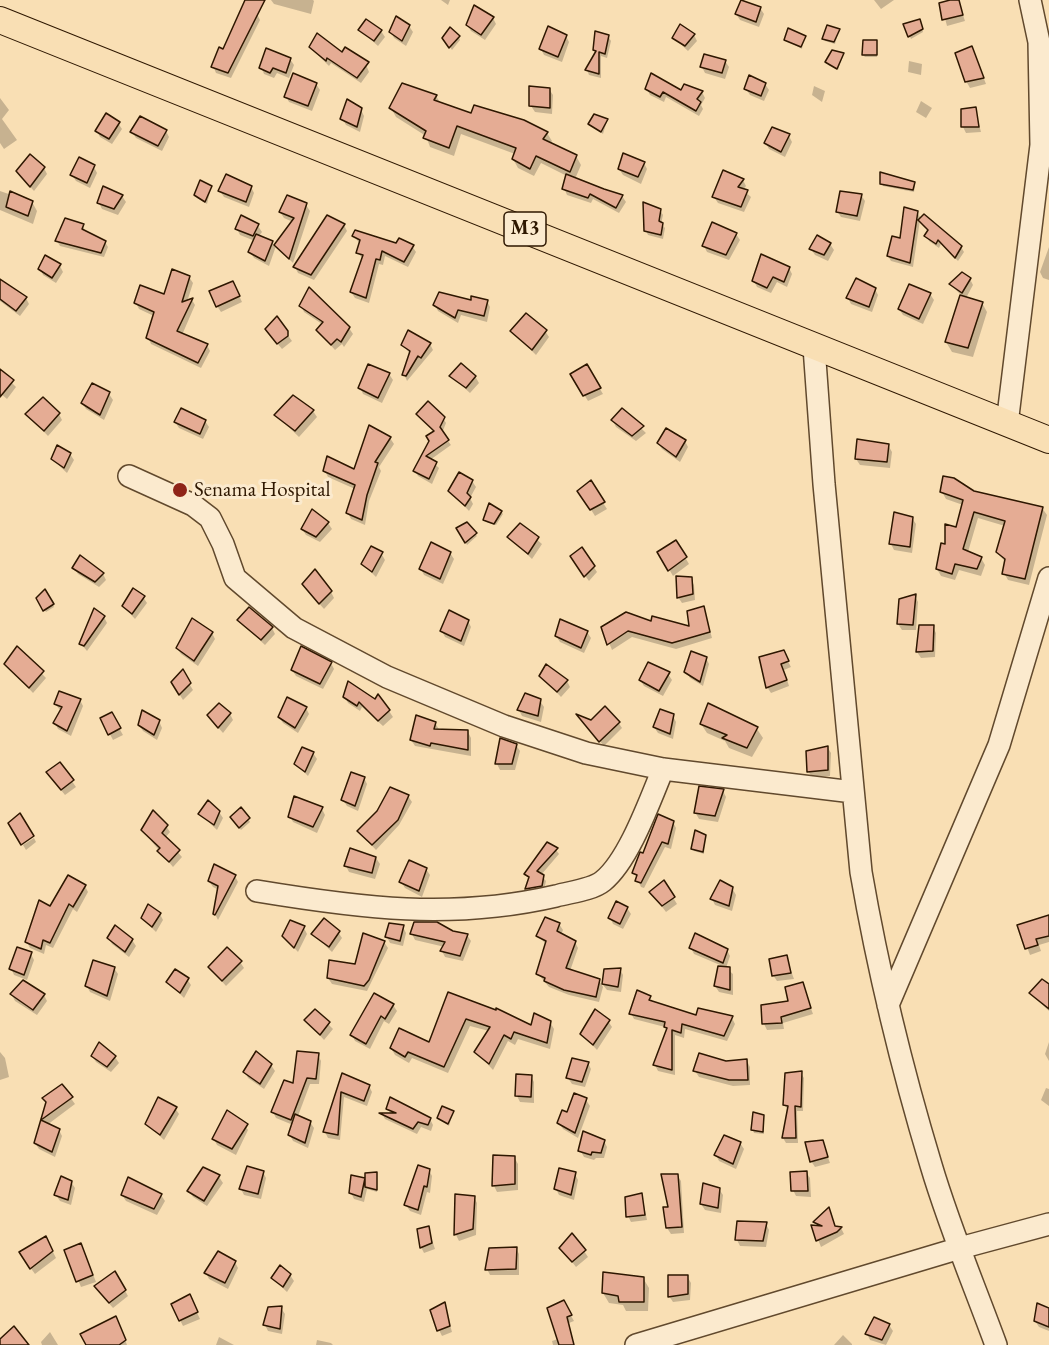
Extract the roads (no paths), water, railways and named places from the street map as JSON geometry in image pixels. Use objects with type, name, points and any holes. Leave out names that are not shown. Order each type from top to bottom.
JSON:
[{"type":"main road","name":"M3","points":[[0,20],[1049,440]]},
{"type":"street","points":[[1007,424],[1045,146],[1039,42],[1030,0]]},
{"type":"street","points":[[814,347],[824,484],[861,872],[888,1005],[931,1166],[996,1345]]},
{"type":"street","points":[[129,476],[193,505],[210,518],[223,544],[235,578],[294,628],[387,677],[504,726],[586,753],[663,769],[853,792]]},
{"type":"street","points":[[888,1005],[999,745],[1049,578]]},
{"type":"street","points":[[257,891],[353,907],[423,911],[521,904],[583,889],[602,882],[613,871],[635,834],[663,769]]},
{"type":"street","points":[[636,1345],[663,1341],[960,1248],[1049,1224]]},
{"type":"place","name":"Senama Hospital","points":[[180,490]]}]
